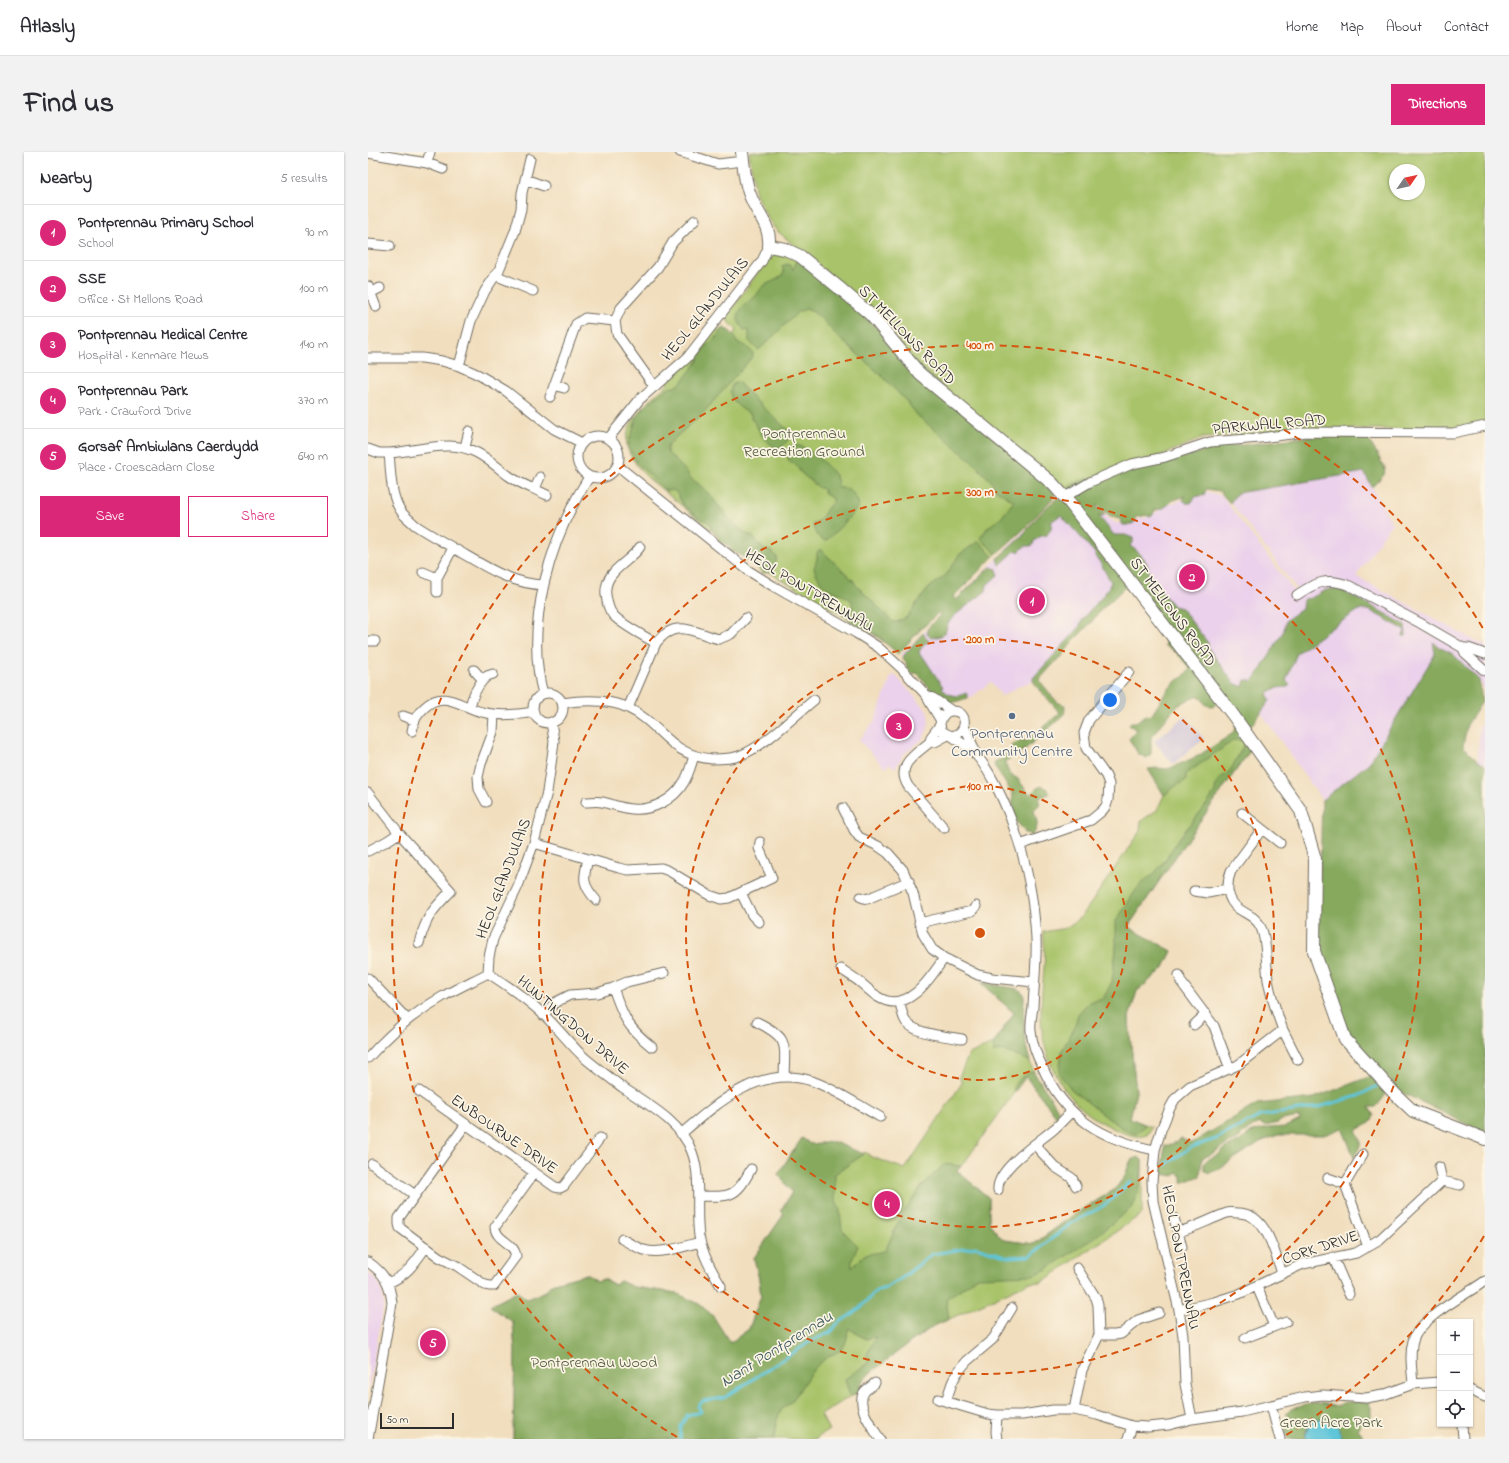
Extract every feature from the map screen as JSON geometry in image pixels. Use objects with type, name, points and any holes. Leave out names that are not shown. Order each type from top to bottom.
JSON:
[{"type":"main road","points":[[743,157],[746,180],[752,200],[766,224],[770,239],[769,246]]},
{"type":"main road","name":"ST MELLONS ROAD","points":[[769,246],[785,249],[800,256],[843,291],[871,315],[920,374],[1043,476],[1065,497],[1224,703],[1301,811],[1315,859],[1314,951],[1345,1039],[1395,1094],[1413,1111],[1485,1139]]},
{"type":"street","points":[[368,152],[427,163],[443,168]]},
{"type":"street","points":[[427,163],[430,152]]},
{"type":"street","points":[[680,152],[718,164],[743,157]]},
{"type":"street","points":[[459,366],[471,321],[484,291],[495,275],[515,231],[521,209],[525,179],[530,159]]},
{"type":"street","points":[[525,179],[544,186]]},
{"type":"street","points":[[654,386],[617,334],[615,321],[621,308],[658,267],[673,242],[695,220]]},
{"type":"street","points":[[368,247],[368,244],[390,246]]},
{"type":"street","name":"HEOL GLANDULAIS","points":[[608,439],[635,405],[654,386],[688,358],[762,261],[769,246]]},
{"type":"street","points":[[495,275],[533,291]]},
{"type":"street","points":[[376,308],[369,290],[380,288]]},
{"type":"street","points":[[550,397],[576,324],[585,318],[615,321]]},
{"type":"street","points":[[368,358],[422,358],[442,361],[459,366],[479,375],[506,391],[554,430],[582,443]]},
{"type":"street","points":[[554,385],[564,388]]},
{"type":"street","name":"PARKWALL ROAD","points":[[1065,497],[1090,482],[1132,464],[1165,457],[1210,442],[1260,438],[1306,432],[1453,433],[1485,426]]},
{"type":"street","points":[[465,447],[469,431]]},
{"type":"street","points":[[595,436],[602,436],[608,439],[617,448],[619,460],[618,466],[614,472],[602,478],[595,479],[584,473],[577,462],[579,449],[582,443],[595,436]]},
{"type":"street","points":[[368,449],[379,453],[390,453],[439,445],[465,447],[477,452],[510,476],[547,495]]},
{"type":"street","points":[[390,453],[392,481],[398,504],[404,514],[415,525],[495,573],[536,585],[544,585]]},
{"type":"street","name":"HEOL PONTPRENNAU","points":[[618,466],[749,571],[878,647],[901,668],[927,696],[940,723]]},
{"type":"street","points":[[543,694],[539,679],[537,650],[538,628],[544,585],[558,536],[570,510],[589,476]]},
{"type":"street","points":[[535,489],[540,477]]},
{"type":"street","points":[[640,547],[613,573],[605,590],[606,600],[608,608],[619,620],[656,643]]},
{"type":"street","points":[[437,592],[437,578],[453,548]]},
{"type":"street","points":[[423,572],[437,578]]},
{"type":"street","points":[[1297,596],[1317,583],[1331,580],[1340,582],[1420,623],[1463,648],[1468,648],[1485,654]]},
{"type":"street","points":[[628,708],[656,643],[660,638],[677,628],[685,628],[719,639],[731,634],[746,618]]},
{"type":"street","points":[[1463,648],[1465,653],[1485,671]]},
{"type":"street","points":[[474,670],[483,680]]},
{"type":"street","points":[[1020,845],[1091,820],[1102,811],[1108,800],[1109,784],[1106,776],[1086,748],[1084,740],[1086,726],[1089,720],[1129,672]]},
{"type":"street","points":[[470,707],[478,685],[487,676],[493,674]]},
{"type":"street","points":[[551,693],[562,703],[563,708],[560,717],[551,722],[542,722],[538,719],[534,712],[534,704],[543,694],[551,693]]},
{"type":"street","name":"HEOL PONTPRENNAU","points":[[927,696],[933,698],[952,711]]},
{"type":"street","points":[[412,731],[414,720],[420,712],[429,703],[440,699],[451,700],[482,713],[524,714],[534,712]]},
{"type":"street","points":[[562,703],[596,702],[621,705],[638,713],[669,742],[694,756],[725,759],[749,752],[814,700]]},
{"type":"street","points":[[930,742],[931,737],[945,714],[952,711],[959,713],[962,716],[964,719],[964,726],[976,754],[997,790],[1020,845],[1027,872],[1035,918],[1036,950],[1031,1031],[1039,1060],[1050,1084],[1072,1111],[1085,1122],[1106,1135],[1132,1145],[1155,1150]]},
{"type":"street","points":[[486,802],[475,790],[481,764],[493,732],[494,714]]},
{"type":"street","points":[[403,716],[414,720]]},
{"type":"street","name":"HEOL GLANDULAIS","points":[[488,973],[489,957],[493,938],[518,886],[534,843],[547,792],[554,741],[551,722]]},
{"type":"street","points":[[940,723],[942,729],[976,754]]},
{"type":"street","points":[[944,828],[908,786],[904,780],[903,772],[906,763],[930,742],[960,733],[964,726]]},
{"type":"street","points":[[586,802],[601,801],[620,807],[634,809],[655,806],[664,802],[679,790],[688,774],[694,756]]},
{"type":"street","points":[[368,793],[399,833],[452,890],[433,909],[427,918],[419,943]]},
{"type":"street","points":[[843,808],[859,837],[878,846],[888,853],[903,870],[909,881],[923,934],[932,949],[944,958],[978,975],[992,978],[1034,982]]},
{"type":"street","points":[[1242,814],[1280,843]]},
{"type":"street","points":[[1262,829],[1231,870],[1228,876],[1227,889],[1234,905],[1254,918],[1260,926],[1263,934],[1266,968],[1272,996],[1283,1030],[1298,1060]]},
{"type":"street","points":[[368,851],[387,842],[399,833]]},
{"type":"street","points":[[534,843],[628,870],[656,868],[665,870],[715,898],[721,899],[729,898],[772,878],[759,848],[760,842]]},
{"type":"street","points":[[588,859],[583,877],[588,890],[596,900]]},
{"type":"street","points":[[862,897],[867,899],[909,881]]},
{"type":"street","points":[[1194,891],[1208,894],[1227,889]]},
{"type":"street","points":[[741,893],[752,915],[758,922]]},
{"type":"street","points":[[919,923],[972,911],[976,906]]},
{"type":"street","points":[[841,969],[861,982],[879,998],[894,1002],[907,999],[924,986],[944,958]]},
{"type":"street","points":[[368,1058],[386,1039],[408,1020],[442,997],[488,973]]},
{"type":"street","name":"HUNTINGDON DRIVE","points":[[488,973],[526,1000],[585,1057],[661,1115],[682,1134],[695,1160],[697,1170],[698,1224],[700,1242],[709,1266],[721,1286]]},
{"type":"street","points":[[543,1015],[556,1002],[566,997],[577,994],[597,993],[627,982],[664,973]]},
{"type":"street","points":[[1179,975],[1181,982],[1206,1014],[1217,1031],[1230,1069]]},
{"type":"street","points":[[369,981],[408,1020]]},
{"type":"street","points":[[613,988],[621,1011],[630,1026],[637,1035],[652,1047]]},
{"type":"street","points":[[900,1001],[904,1016],[911,1026],[928,1033],[962,1039]]},
{"type":"street","points":[[1194,1026],[1206,1014]]},
{"type":"street","points":[[757,1022],[774,1031],[782,1041],[784,1050],[784,1077]]},
{"type":"street","name":"HEOL PONTPRENNAU","points":[[1192,1419],[1186,1384],[1183,1336],[1179,1310],[1153,1202],[1152,1181],[1155,1150],[1164,1121],[1175,1099],[1190,1086],[1230,1069],[1248,1058],[1272,1037],[1283,1030]]},
{"type":"street","points":[[682,1134],[700,1117],[738,1090],[756,1082],[774,1077],[810,1081],[823,1086],[880,1117]]},
{"type":"street","name":"ENBOURNE DRIVE","points":[[419,1091],[555,1187],[560,1188],[564,1186],[600,1138]]},
{"type":"street","points":[[998,1190],[997,1184],[1007,1169],[1056,1127],[1072,1111]]},
{"type":"street","points":[[466,1124],[399,1218],[400,1228],[426,1247],[485,1285],[494,1286],[516,1256],[512,1247],[495,1232],[495,1226],[534,1172]]},
{"type":"street","points":[[1035,1145],[1055,1167],[1072,1178],[1076,1186]]},
{"type":"street","points":[[1345,1184],[1363,1154]]},
{"type":"street","points":[[372,1164],[415,1195]]},
{"type":"street","points":[[1439,1167],[1442,1181],[1460,1185]]},
{"type":"street","points":[[698,1196],[725,1196],[731,1194],[741,1187],[751,1169]]},
{"type":"street","points":[[1328,1178],[1345,1184]]},
{"type":"street","name":"CORK DRIVE","points":[[1179,1310],[1226,1299],[1257,1287],[1282,1273],[1303,1264],[1356,1253],[1380,1239],[1442,1181]]},
{"type":"street","points":[[1345,1184],[1368,1247]]},
{"type":"street","points":[[1178,1232],[1228,1212],[1242,1213],[1255,1217],[1267,1232],[1282,1273]]},
{"type":"street","points":[[1174,1218],[1182,1247]]},
{"type":"street","points":[[622,1239],[646,1251],[670,1250],[700,1242]]},
{"type":"street","points":[[388,1283],[402,1276],[408,1271],[426,1247]]},
{"type":"street","points":[[1333,1257],[1349,1294]]},
{"type":"street","points":[[368,1262],[383,1275],[388,1283],[392,1303],[368,1439]]},
{"type":"street","points":[[1074,1410],[1082,1370],[1099,1336],[1098,1305],[1096,1298],[1076,1268]]},
{"type":"street","points":[[1413,1384],[1411,1350],[1417,1330],[1440,1311],[1485,1281]]},
{"type":"street","points":[[1257,1287],[1274,1326]]},
{"type":"street","points":[[1012,1308],[992,1339],[967,1361],[957,1373],[942,1400],[988,1414],[1016,1415],[1063,1409],[1097,1415],[1132,1426],[1153,1427],[1192,1419],[1242,1412],[1299,1398],[1315,1396],[1359,1398],[1374,1397],[1413,1384],[1437,1382]]},
{"type":"street","points":[[1099,1336],[1121,1334],[1138,1320],[1159,1313]]},
{"type":"street","points":[[1245,1338],[1286,1322]]},
{"type":"street","points":[[875,1383],[864,1392],[862,1402],[863,1412],[880,1439]]},
{"type":"street","points":[[1473,1393],[1485,1397]]},
{"type":"street","points":[[1271,1406],[1280,1439]]},
{"type":"street","points":[[997,1415],[997,1439]]},
{"type":"street","points":[[1128,1439],[1132,1426]]},
{"type":"street","points":[[1462,1427],[1463,1439]]},
{"type":"shaded area","points":[[1364,472],[1392,523],[1356,576],[1479,643],[1485,644],[1485,691],[1479,680],[1439,648],[1368,764],[1322,800],[1248,694],[1234,692],[1088,506],[1100,511],[1115,523],[1120,523],[1149,517],[1169,504],[1208,492],[1222,496],[1294,591],[1297,589],[1223,493]]},
{"type":"shaded area","points":[[1056,499],[1062,499],[1127,582],[1031,682],[1021,685],[1002,696],[991,682],[973,696],[966,699],[937,693],[901,655]]},
{"type":"shaded area","points":[[895,675],[927,710],[929,722],[927,731],[922,740],[904,754],[895,768],[890,764],[885,768],[859,740],[875,721],[891,677]]},
{"type":"shaded area","points":[[1185,716],[1204,739],[1173,764],[1154,741]]},
{"type":"shaded area","points":[[1485,719],[1485,765],[1478,761],[1479,727]]},
{"type":"shaded area","points":[[368,1272],[376,1279],[381,1288],[384,1304],[368,1391]]},
{"type":"green space","points":[[749,152],[1485,152],[1485,421],[1458,428],[1298,429],[1203,438],[1164,454],[1064,488],[911,359],[885,323],[860,300],[776,230],[768,219],[756,195]]},
{"type":"green space","name":"Pontprennau Recreation Ground","points":[[773,252],[793,256],[1047,483],[996,554],[898,653],[872,633],[762,568],[717,535],[647,477],[635,463],[628,450],[627,437],[629,428],[647,403],[668,384],[666,382],[695,356],[713,332],[721,330],[732,336],[737,330],[728,322],[727,315]]},
{"type":"green space","points":[[798,258],[1049,484],[1054,493],[1054,497],[1023,530],[996,554],[980,538],[988,527],[1001,518],[1014,501],[996,490],[991,481],[975,464],[918,416],[882,376],[838,337],[823,320],[813,312],[806,309],[798,312],[760,349],[758,350],[749,341],[749,331],[744,330],[738,320],[739,312],[755,297],[763,286],[778,279],[784,273],[782,266],[787,264],[791,266],[793,270]]},
{"type":"green space","points":[[723,328],[732,333],[736,342],[746,346],[753,353],[753,356],[703,413],[675,438],[667,447],[667,452],[687,472],[692,480],[699,484],[709,494],[727,516],[742,531],[753,537],[764,550],[771,551],[777,557],[773,569],[766,573],[762,573],[757,567],[736,552],[732,553],[730,547],[718,540],[717,535],[711,530],[710,524],[700,519],[683,505],[676,492],[673,490],[666,491],[637,463],[628,445],[637,417],[645,406],[666,389],[679,385],[695,365],[706,346],[716,338]]},
{"type":"green space","points":[[735,382],[738,382],[790,432],[787,441],[780,448],[770,444],[762,436],[751,418],[751,414],[733,401],[730,392],[731,387]]},
{"type":"green space","points":[[1315,436],[1367,437],[1385,468],[1384,475],[1372,487],[1364,472],[1237,493],[1230,503],[1219,491],[1206,489],[1204,495],[1195,497],[1191,503],[1186,503],[1183,500],[1185,496],[1171,501],[1162,509],[1155,510],[1152,516],[1149,517],[1147,515],[1137,517],[1134,523],[1128,525],[1123,525],[1120,519],[1112,517],[1097,505],[1097,508],[1105,514],[1103,516],[1098,515],[1114,535],[1125,535],[1133,538],[1133,543],[1130,546],[1144,559],[1148,567],[1149,576],[1173,606],[1181,608],[1208,643],[1208,648],[1234,683],[1243,687],[1245,680],[1250,680],[1251,682],[1257,676],[1284,630],[1286,620],[1302,609],[1303,600],[1311,598],[1327,590],[1334,589],[1348,594],[1405,625],[1406,636],[1403,636],[1405,631],[1403,629],[1369,610],[1359,610],[1297,653],[1286,681],[1290,685],[1288,687],[1276,688],[1267,693],[1270,700],[1269,702],[1247,731],[1217,698],[1216,704],[1213,707],[1206,705],[1200,696],[1196,697],[1175,708],[1158,728],[1151,738],[1151,754],[1147,758],[1139,755],[1129,739],[1137,730],[1129,725],[1131,722],[1136,722],[1146,715],[1150,716],[1166,692],[1190,669],[1176,652],[1165,646],[1165,634],[1157,630],[1153,619],[1129,588],[1124,588],[1100,611],[1089,625],[1072,642],[1060,659],[1057,660],[1039,680],[1057,702],[1064,705],[1064,715],[1024,750],[1006,761],[1007,769],[1012,776],[1017,778],[1030,795],[1037,788],[1042,786],[1048,789],[1049,794],[1040,797],[1039,805],[1034,810],[1037,821],[1035,832],[1032,836],[1025,833],[1018,824],[1014,813],[1013,795],[994,765],[996,761],[1003,759],[1005,755],[1013,751],[1011,745],[1024,739],[1025,742],[1060,713],[1035,684],[1033,678],[1079,628],[1085,616],[1104,594],[1111,582],[1094,552],[1061,515],[1052,521],[1051,529],[1046,536],[1041,536],[1034,541],[1033,545],[1025,546],[1019,552],[1016,550],[999,565],[997,559],[1019,539],[1044,510],[1058,498],[1075,507],[1076,497],[1064,488],[1119,466],[1121,473],[1166,463],[1220,446],[1243,445]]},
{"type":"green space","points":[[796,445],[807,449],[825,463],[837,479],[838,488],[846,488],[852,492],[859,505],[844,524],[825,541],[817,534],[813,524],[822,516],[833,502],[833,499],[825,494],[822,488],[819,488],[801,473],[796,465],[789,461],[787,453],[789,447]]},
{"type":"green space","points":[[977,542],[980,542],[993,557],[953,597],[956,600],[990,567],[997,569],[998,575],[987,585],[986,591],[954,616],[948,623],[945,633],[941,636],[931,638],[927,634],[927,629],[940,615],[938,613],[927,624],[919,629],[920,630],[898,654],[878,636],[852,623],[846,614],[848,610],[853,607],[851,600],[825,586],[817,576],[814,568],[817,553],[820,549],[854,581],[855,584],[893,622],[897,622],[907,617],[929,588],[947,574],[959,555]]},
{"type":"green space","points":[[923,633],[929,641],[924,644],[919,652],[920,655],[924,658],[943,687],[942,688],[947,693],[956,696],[966,693],[968,698],[954,702],[944,700],[936,694],[917,673],[911,674],[906,662],[903,659],[904,655]]},
{"type":"green space","points":[[1433,642],[1439,647],[1453,654],[1479,680],[1482,702],[1467,725],[1463,746],[1478,761],[1485,765],[1485,1133],[1401,1092],[1350,1037],[1318,951],[1322,800],[1369,763],[1435,654]]},
{"type":"green space","points":[[1237,725],[1251,749],[1128,927],[1172,951],[1163,969],[1137,991],[1129,1017],[1136,1092],[1130,1118],[1145,1125],[1136,1134],[1129,1132],[1109,1119],[1072,1090],[1059,1074],[1062,1050],[1074,1029],[1078,1014],[1089,1002],[1103,999],[1112,982],[1116,949],[1116,921],[1136,890],[1145,880],[1153,875],[1166,859],[1179,838],[1207,804],[1215,792],[1218,780],[1230,771],[1246,741],[1234,740],[1186,774],[1186,780],[1175,786],[1164,795],[1148,769],[1168,769],[1198,756],[1232,734]]},
{"type":"green space","points":[[1241,731],[1251,749],[1128,927],[1172,951],[1163,969],[1137,991],[1129,1017],[1136,1092],[1130,1118],[1152,1127],[1147,1135],[1131,1135],[1105,1124],[1090,1115],[1077,1103],[1065,1090],[1049,1059],[1044,1043],[1041,1025],[1044,961],[1043,932],[1066,928],[1082,916],[1140,831],[1141,821],[1157,810],[1164,795],[1160,788]]},
{"type":"green space","name":"Pontprennau Wood","points":[[981,983],[1018,989],[1024,994],[1024,1027],[1029,1059],[1036,1075],[1054,1104],[1057,1112],[1057,1117],[1026,1077],[957,1171],[989,1198],[989,1223],[1003,1240],[1034,1244],[1076,1213],[1114,1190],[1124,1178],[1131,1160],[1138,1157],[1142,1160],[1142,1214],[1042,1282],[1028,1283],[934,1326],[894,1353],[865,1378],[861,1383],[859,1392],[821,1415],[829,1430],[815,1439],[513,1439],[515,1352],[513,1322],[490,1306],[517,1292],[527,1299],[546,1291],[551,1284],[587,1274],[597,1281],[604,1279],[615,1285],[620,1281],[633,1287],[676,1293],[699,1304],[713,1316],[730,1343],[749,1329],[761,1296],[754,1258],[784,1214],[781,1211],[792,1192],[778,1174],[802,1138],[810,1144],[834,1142],[863,1154],[864,1152],[869,1154],[869,1156],[905,1169],[962,1083],[959,1077],[969,1054],[993,1044],[1014,1013]]},
{"type":"green space","points":[[981,983],[1018,989],[1024,994],[1024,1028],[1030,1061],[1001,1050],[994,1053],[993,1044],[1014,1013]]},
{"type":"green space","points":[[1032,1071],[1057,1108],[1057,1117],[1026,1077],[1014,1092],[1017,1082]]},
{"type":"green space","points":[[1371,1076],[1387,1093],[1376,1107],[1369,1107],[1374,1116],[1370,1123],[1356,1130],[1360,1144],[1354,1157],[1342,1128],[1324,1135],[1278,1135],[1260,1142],[1217,1170],[1209,1173],[1204,1170],[1204,1163],[1208,1159],[1218,1155],[1226,1148],[1242,1140],[1248,1134],[1269,1128],[1285,1127],[1300,1120],[1299,1117],[1282,1120],[1278,1123],[1265,1126],[1259,1123],[1245,1132],[1237,1140],[1202,1158],[1200,1176],[1182,1183],[1182,1176],[1178,1173],[1173,1176],[1161,1174],[1165,1146],[1177,1142],[1181,1138],[1192,1143],[1257,1104],[1314,1098]]},
{"type":"green space","name":"Pontprennau Wood","points":[[802,1138],[810,1144],[834,1142],[864,1154],[835,1174],[835,1197],[840,1211],[842,1230],[858,1246],[852,1260],[852,1267],[864,1255],[885,1251],[899,1220],[921,1187],[944,1164],[961,1166],[957,1171],[989,1198],[989,1223],[1003,1240],[1034,1244],[1114,1190],[1124,1178],[1131,1160],[1138,1157],[1142,1160],[1142,1169],[1138,1192],[1131,1208],[1095,1237],[1045,1270],[1033,1275],[978,1277],[946,1299],[949,1319],[920,1335],[870,1373],[861,1383],[859,1392],[850,1397],[845,1379],[868,1363],[867,1354],[876,1337],[866,1339],[848,1328],[847,1337],[843,1348],[819,1364],[791,1402],[780,1412],[775,1427],[774,1439],[513,1439],[515,1352],[513,1322],[490,1306],[517,1292],[527,1299],[546,1291],[551,1284],[587,1274],[597,1281],[604,1279],[615,1285],[620,1281],[633,1287],[676,1293],[699,1304],[713,1316],[730,1343],[749,1329],[761,1296],[754,1258],[784,1214],[781,1211],[792,1192],[778,1174]]},
{"type":"green space","name":"Green Acre Park","points":[[1321,1403],[1337,1407],[1342,1403],[1369,1403],[1371,1408],[1371,1417],[1366,1420],[1361,1420],[1358,1430],[1363,1436],[1363,1439],[1341,1439],[1340,1429],[1306,1430],[1305,1439],[1288,1439],[1284,1426],[1297,1421],[1296,1417],[1291,1419],[1286,1414],[1291,1409]]},
{"type":"water","points":[[1318,1419],[1331,1419],[1340,1429],[1341,1439],[1305,1439],[1309,1423]]},
{"type":"waterway","name":"Nant Pontprennau","points":[[1165,1165],[1191,1147],[1216,1139],[1260,1116],[1319,1107],[1358,1096],[1377,1086]]},
{"type":"waterway","name":"Nant Pontprennau","points":[[680,1439],[681,1426],[687,1415],[701,1412],[698,1406],[703,1401],[724,1398],[811,1341],[831,1332],[837,1324],[858,1310],[876,1291],[885,1288],[902,1278],[932,1254],[976,1247],[1008,1257],[1030,1256],[1070,1224],[1105,1205],[1130,1182]]},
{"type":"place","name":"SSE","points":[[1192,577]]},
{"type":"place","name":"Pontprennau Primary School","points":[[1032,601]]},
{"type":"place","name":"Pontprennau Community Centre","points":[[1012,716]]},
{"type":"place","name":"Pontprennau Medical Centre","points":[[899,726]]},
{"type":"place","name":"Pontprennau Park","points":[[887,1204]]},
{"type":"place","name":"Gorsaf Ambiwlans Caerdydd","points":[[433,1343]]}]
